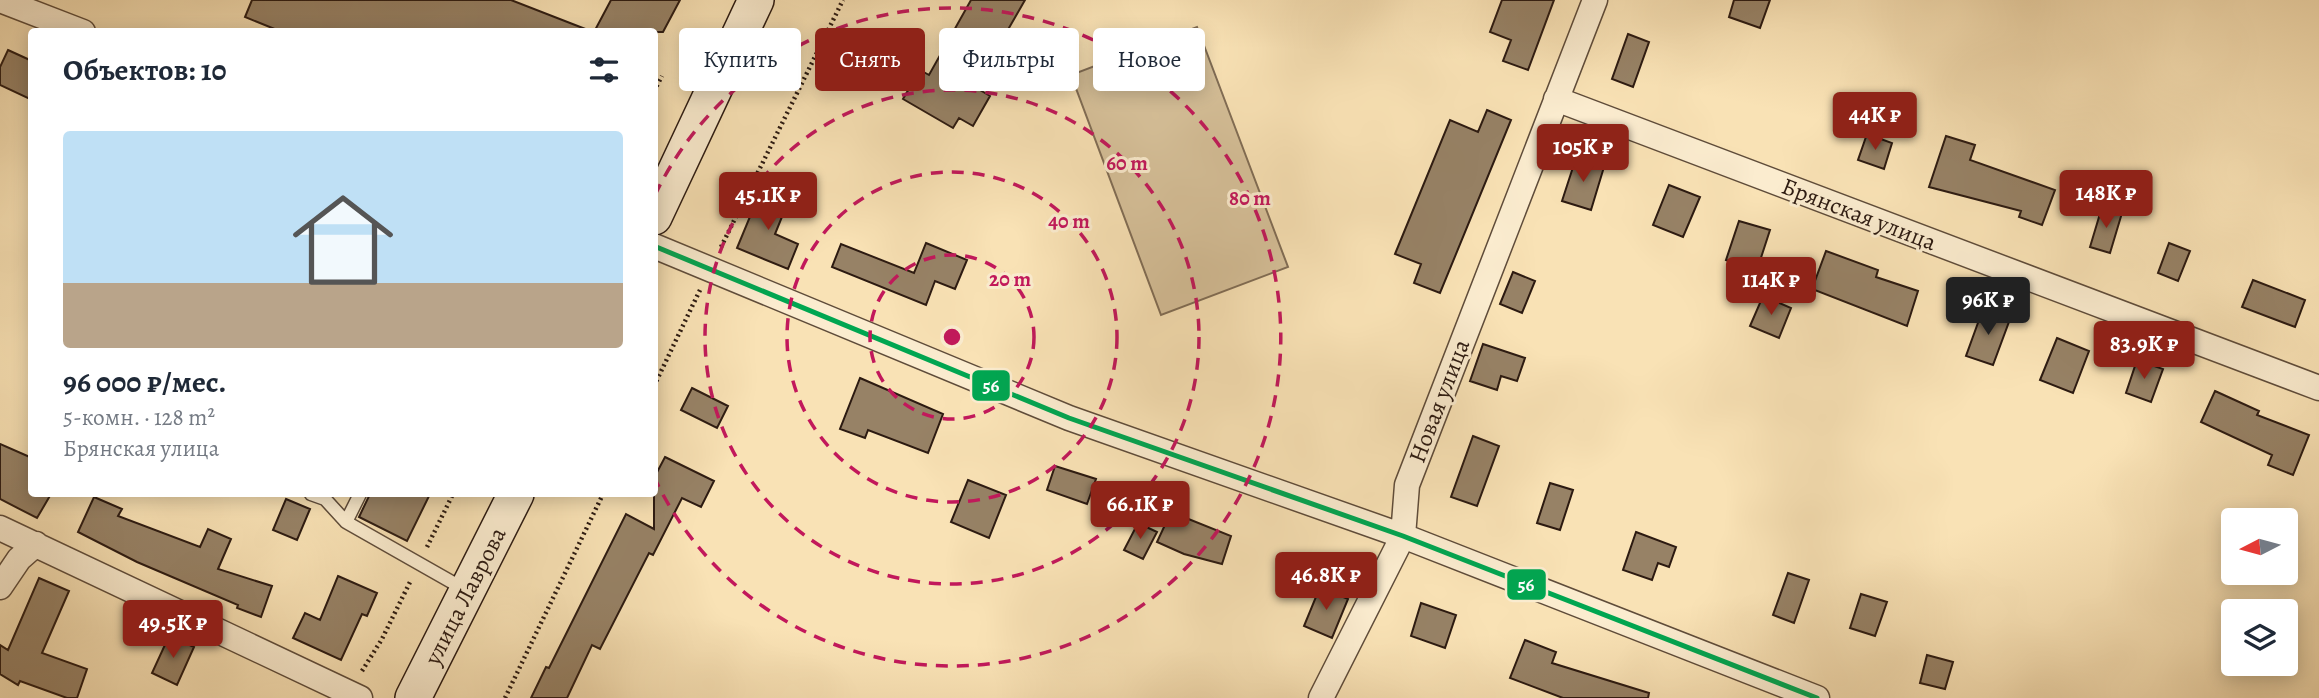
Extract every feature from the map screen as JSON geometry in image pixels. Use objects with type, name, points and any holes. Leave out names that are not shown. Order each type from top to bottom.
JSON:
[{"type":"main road","points":[[658,208],[756,0]]},
{"type":"main road","name":"улица Лаврова","points":[[414,698],[514,497]]},
{"type":"street","points":[[0,0],[73,28]]},
{"type":"street","name":"Новая улица","points":[[1321,698],[1403,536],[1407,485],[1595,0]]},
{"type":"street","name":"Брянская улица","points":[[1556,99],[2319,388]]},
{"type":"street","points":[[658,248],[1069,418],[1403,536],[1817,698]]},
{"type":"street","points":[[0,528],[354,695]]},
{"type":"street","points":[[0,587],[19,559],[36,544]]},
{"type":"lane","points":[[319,497],[325,499],[346,522],[467,591]]},
{"type":"lane","points":[[346,522],[358,497]]},
{"type":"path","points":[[658,378],[843,0]]},
{"type":"path","points":[[658,84],[662,76]]},
{"type":"path","points":[[354,695],[452,497]]},
{"type":"path","points":[[505,698],[602,497]]},
{"type":"shaded area","points":[[1205,48],[1288,267],[1161,315],[1077,91],[1079,72],[1093,67],[1093,91],[1205,91]]},
{"type":"building","points":[[252,0],[511,0],[583,28],[272,28],[245,17]]},
{"type":"building","points":[[611,0],[680,0],[663,32],[658,32],[658,28],[596,28]]},
{"type":"building","points":[[971,0],[1025,0],[1009,28],[955,28]]},
{"type":"building","points":[[1502,0],[1554,0],[1528,70],[1503,61],[1511,40],[1490,32]]},
{"type":"building","points":[[1734,0],[1770,0],[1760,28],[1729,17]]},
{"type":"building","points":[[1628,34],[1649,42],[1633,87],[1612,79]]},
{"type":"building","points":[[8,50],[28,59],[28,98],[0,85],[0,67]]},
{"type":"building","points":[[939,57],[939,91],[982,91],[990,96],[973,126],[959,118],[953,128],[903,99],[908,91],[925,91],[925,73],[929,75]]},
{"type":"building","points":[[1487,110],[1511,120],[1440,293],[1414,283],[1421,264],[1395,254],[1450,120],[1478,132]]},
{"type":"building","points":[[1867,134],[1892,143],[1884,169],[1858,160]]},
{"type":"building","points":[[1946,136],[1975,145],[1970,160],[2055,190],[2042,225],[2019,217],[2021,211],[1929,187]]},
{"type":"building","points":[[1576,158],[1604,167],[1591,210],[1562,201]]},
{"type":"building","points":[[1669,185],[1700,197],[1683,237],[1653,225]]},
{"type":"building","points":[[761,190],[788,202],[775,234],[798,244],[788,269],[737,248]]},
{"type":"building","points":[[2102,207],[2122,213],[2110,253],[2090,247]]},
{"type":"building","points":[[1739,221],[1770,230],[1757,270],[1726,260]]},
{"type":"building","points":[[926,243],[967,260],[955,289],[935,281],[926,305],[832,267],[841,244],[914,273]]},
{"type":"building","points":[[2169,243],[2190,251],[2178,281],[2158,273]]},
{"type":"building","points":[[1826,251],[1878,270],[1876,277],[1918,291],[1907,326],[1812,289]]},
{"type":"building","points":[[1513,272],[1535,281],[1522,313],[1500,304]]},
{"type":"building","points":[[2253,280],[2305,300],[2295,327],[2242,307]]},
{"type":"building","points":[[1763,296],[1791,308],[1779,338],[1750,326]]},
{"type":"building","points":[[1983,309],[2010,319],[1993,365],[1966,356]]},
{"type":"building","points":[[2057,338],[2089,351],[2073,393],[2040,380]]},
{"type":"building","points":[[1483,344],[1525,358],[1517,381],[1501,376],[1497,390],[1470,381]]},
{"type":"building","points":[[2137,360],[2163,369],[2151,402],[2126,393]]},
{"type":"building","points":[[860,378],[943,414],[928,453],[868,430],[865,438],[840,429]]},
{"type":"building","points":[[692,388],[728,406],[717,428],[681,410]]},
{"type":"building","points":[[2215,391],[2259,411],[2257,415],[2309,435],[2293,475],[2268,465],[2272,455],[2201,422]]},
{"type":"building","points":[[1473,436],[1499,446],[1477,506],[1451,497]]},
{"type":"building","points":[[0,444],[28,456],[28,497],[49,497],[37,518],[0,499]]},
{"type":"building","points":[[665,457],[714,481],[701,507],[682,498],[653,555],[649,553],[600,649],[592,645],[567,698],[531,698],[546,667],[549,668],[626,514],[654,529],[654,497],[658,497],[658,470]]},
{"type":"building","points":[[1055,466],[1096,479],[1087,504],[1047,490]]},
{"type":"building","points":[[968,480],[1006,495],[989,538],[951,522]]},
{"type":"building","points":[[1550,483],[1573,490],[1560,530],[1537,523]]},
{"type":"building","points":[[94,497],[122,509],[118,516],[200,547],[208,529],[231,539],[218,569],[272,586],[261,617],[137,562],[78,532]]},
{"type":"building","points":[[369,497],[429,497],[407,541],[359,517]]},
{"type":"building","points":[[286,499],[310,509],[297,540],[273,530]]},
{"type":"building","points":[[1171,512],[1231,536],[1222,564],[1184,554],[1157,542]]},
{"type":"building","points":[[1138,523],[1157,532],[1143,559],[1124,550]]},
{"type":"building","points":[[1636,532],[1676,547],[1669,567],[1658,563],[1652,580],[1623,570]]},
{"type":"building","points":[[1788,573],[1809,580],[1794,623],[1773,615]]},
{"type":"building","points":[[338,576],[377,593],[367,616],[362,614],[341,660],[293,638],[305,613],[320,620]]},
{"type":"building","points":[[39,578],[69,591],[42,653],[87,669],[77,698],[67,698],[20,681],[18,685],[0,674],[0,645],[8,650]]},
{"type":"building","points":[[1320,587],[1348,599],[1332,638],[1304,626]]},
{"type":"building","points":[[1861,594],[1887,602],[1875,636],[1850,628]]},
{"type":"building","points":[[1421,603],[1456,615],[1445,648],[1411,636]]},
{"type":"building","points":[[169,636],[194,647],[177,685],[152,673]]},
{"type":"building","points":[[1525,640],[1556,652],[1552,663],[1649,693],[1648,698],[1563,698],[1510,678]]},
{"type":"building","points":[[1927,655],[1953,662],[1945,689],[1920,683]]},
{"type":"transit line","name":"56","points":[[658,248],[1069,418],[1403,536],[1817,698]]}]
